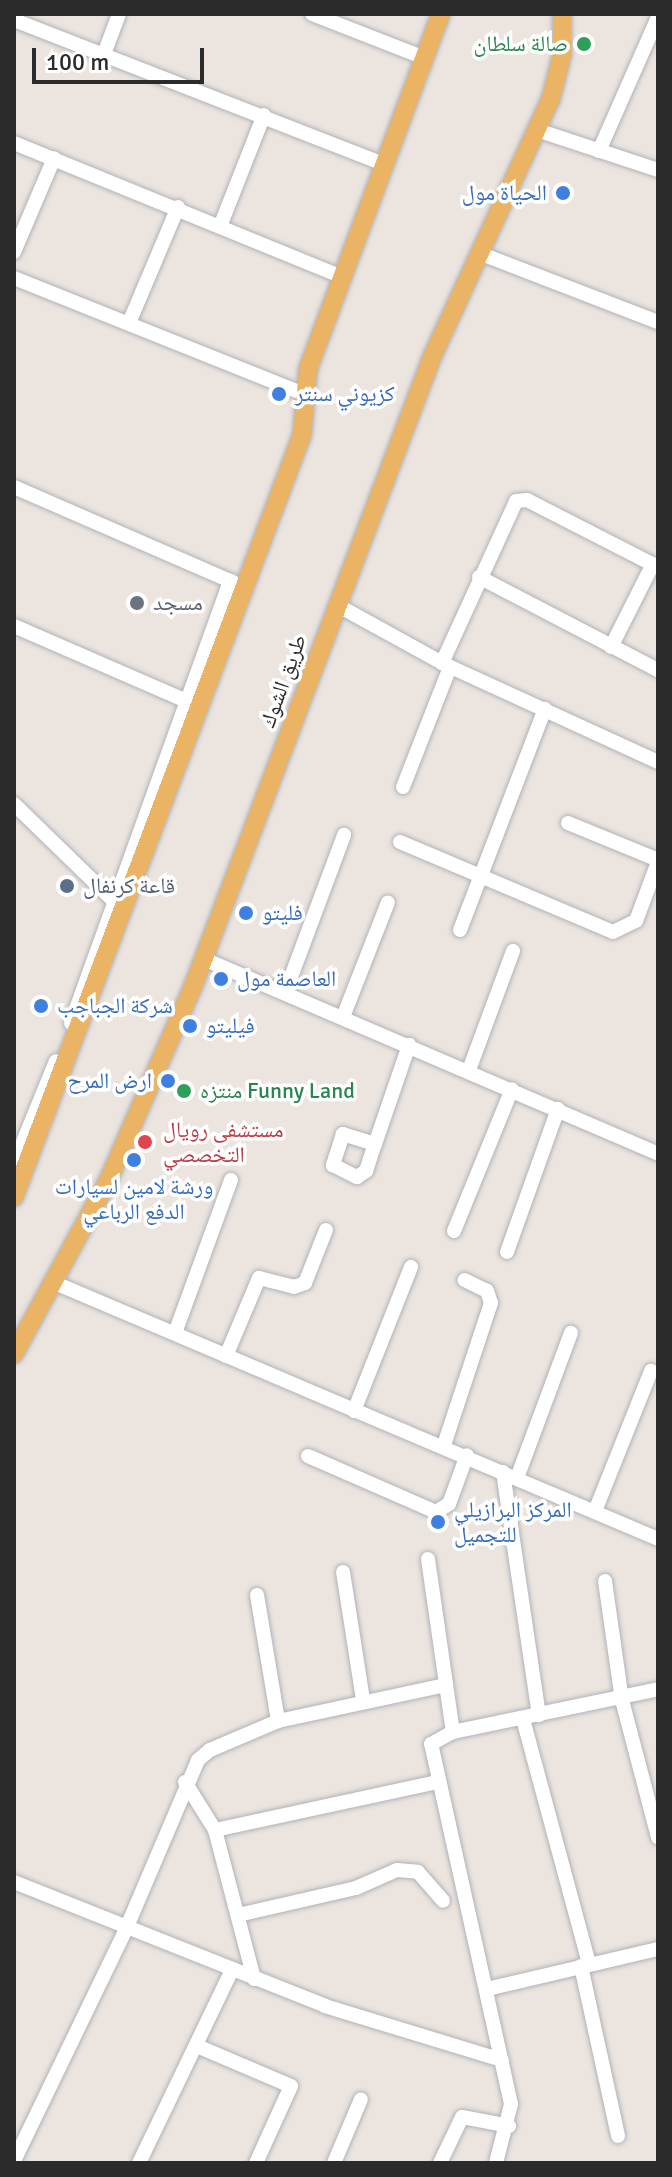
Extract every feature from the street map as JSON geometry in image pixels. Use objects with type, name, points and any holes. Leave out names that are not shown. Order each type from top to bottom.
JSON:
[{"type":"main road","points":[[14,1197],[238,584],[307,420],[308,369],[441,14]]},
{"type":"main road","name":"طريق الشوك","points":[[14,1354],[108,1181],[204,959],[432,357],[537,130],[559,69],[562,14]]},
{"type":"street","points":[[104,54],[119,14]]},
{"type":"street","points":[[312,14],[425,58]]},
{"type":"street","points":[[599,151],[658,17]]},
{"type":"street","points":[[14,20],[264,115],[385,165]]},
{"type":"street","points":[[221,224],[264,115]]},
{"type":"street","points":[[537,130],[658,170]]},
{"type":"street","points":[[14,143],[221,224],[343,277]]},
{"type":"street","points":[[14,252],[54,158]]},
{"type":"street","points":[[129,323],[178,207]]},
{"type":"street","points":[[479,253],[658,322]]},
{"type":"street","points":[[14,278],[306,395]]},
{"type":"street","points":[[14,487],[238,584]]},
{"type":"street","points":[[403,787],[479,577],[507,510],[519,500],[656,566],[611,647]]},
{"type":"street","points":[[479,577],[658,670]]},
{"type":"street","points":[[337,605],[446,665],[658,762]]},
{"type":"street","points":[[14,626],[103,660],[194,704]]},
{"type":"street","points":[[460,930],[545,709]]},
{"type":"street","points":[[14,1164],[119,905],[16,810]]},
{"type":"street","points":[[400,842],[606,930],[621,931],[636,921],[658,861],[568,823]]},
{"type":"street","points":[[285,993],[344,835]]},
{"type":"street","points":[[343,1017],[388,902]]},
{"type":"street","points":[[469,1070],[513,951]]},
{"type":"street","points":[[204,959],[469,1070],[658,1154]]},
{"type":"street","points":[[375,1144],[409,1045]]},
{"type":"street","points":[[454,1231],[512,1089]]},
{"type":"street","points":[[507,1252],[558,1109]]},
{"type":"street","points":[[175,1333],[231,1180]]},
{"type":"street","points":[[226,1356],[259,1278],[294,1287],[305,1283],[326,1230]]},
{"type":"street","points":[[354,1411],[411,1267]]},
{"type":"street","points":[[444,1445],[491,1303],[487,1291],[464,1280]]},
{"type":"street","points":[[55,1283],[354,1411],[444,1445],[658,1539]]},
{"type":"street","points":[[539,1715],[510,1475],[571,1333]]},
{"type":"street","points":[[595,1511],[651,1371]]},
{"type":"street","points":[[308,1456],[436,1512],[449,1504],[467,1455]]},
{"type":"street","points":[[428,1559],[453,1732]]},
{"type":"street","points":[[343,1572],[363,1699]]},
{"type":"street","points":[[605,1581],[622,1700],[658,1837]]},
{"type":"street","points":[[257,1595],[278,1721]]},
{"type":"street","points":[[14,2161],[126,1929],[185,1782],[210,1750],[278,1721],[363,1699],[446,1685]]},
{"type":"street","points":[[496,2163],[509,2126],[511,2104],[431,1744],[453,1732],[622,1700],[658,1689]]},
{"type":"street","points":[[523,1719],[585,1965],[618,2136]]},
{"type":"street","points":[[185,1782],[215,1830],[254,1979]]},
{"type":"street","points":[[215,1830],[437,1782]]},
{"type":"street","points":[[238,1915],[356,1888],[397,1870],[418,1872],[443,1901]]},
{"type":"street","points":[[14,1882],[254,1979],[502,2060]]},
{"type":"street","points":[[487,1989],[658,1949]]},
{"type":"street","points":[[139,2163],[232,1970]]},
{"type":"street","points":[[197,2046],[291,2086],[256,2163]]},
{"type":"street","points":[[334,2163],[361,2099]]},
{"type":"street","points":[[440,2163],[462,2117],[509,2126]]},
{"type":"place","name":"صالة سلطان","points":[[584,44]]},
{"type":"place","name":"الحياة مول","points":[[563,193]]},
{"type":"place","name":"كزيوني سنتر","points":[[279,394]]},
{"type":"place","name":"مسجد","points":[[137,603]]},
{"type":"place","name":"قاعة كرنفال","points":[[67,886]]},
{"type":"place","name":"فليتو","points":[[246,913]]},
{"type":"place","name":"العاصمة مول","points":[[221,979]]},
{"type":"place","name":"شركة الجباجب","points":[[41,1006]]},
{"type":"place","name":"فيليتو","points":[[190,1026]]},
{"type":"place","name":"ارض المرح","points":[[168,1081]]},
{"type":"place","name":"منتزه Funny Land","points":[[184,1091]]},
{"type":"place","name":"مستشفى رويال التخصصي","points":[[145,1142]]},
{"type":"place","name":"ورشة لامين لسيارات الدفع الرباعي","points":[[134,1160]]},
{"type":"place","name":"المركز البرازيلي للتجميل","points":[[438,1522]]}]
